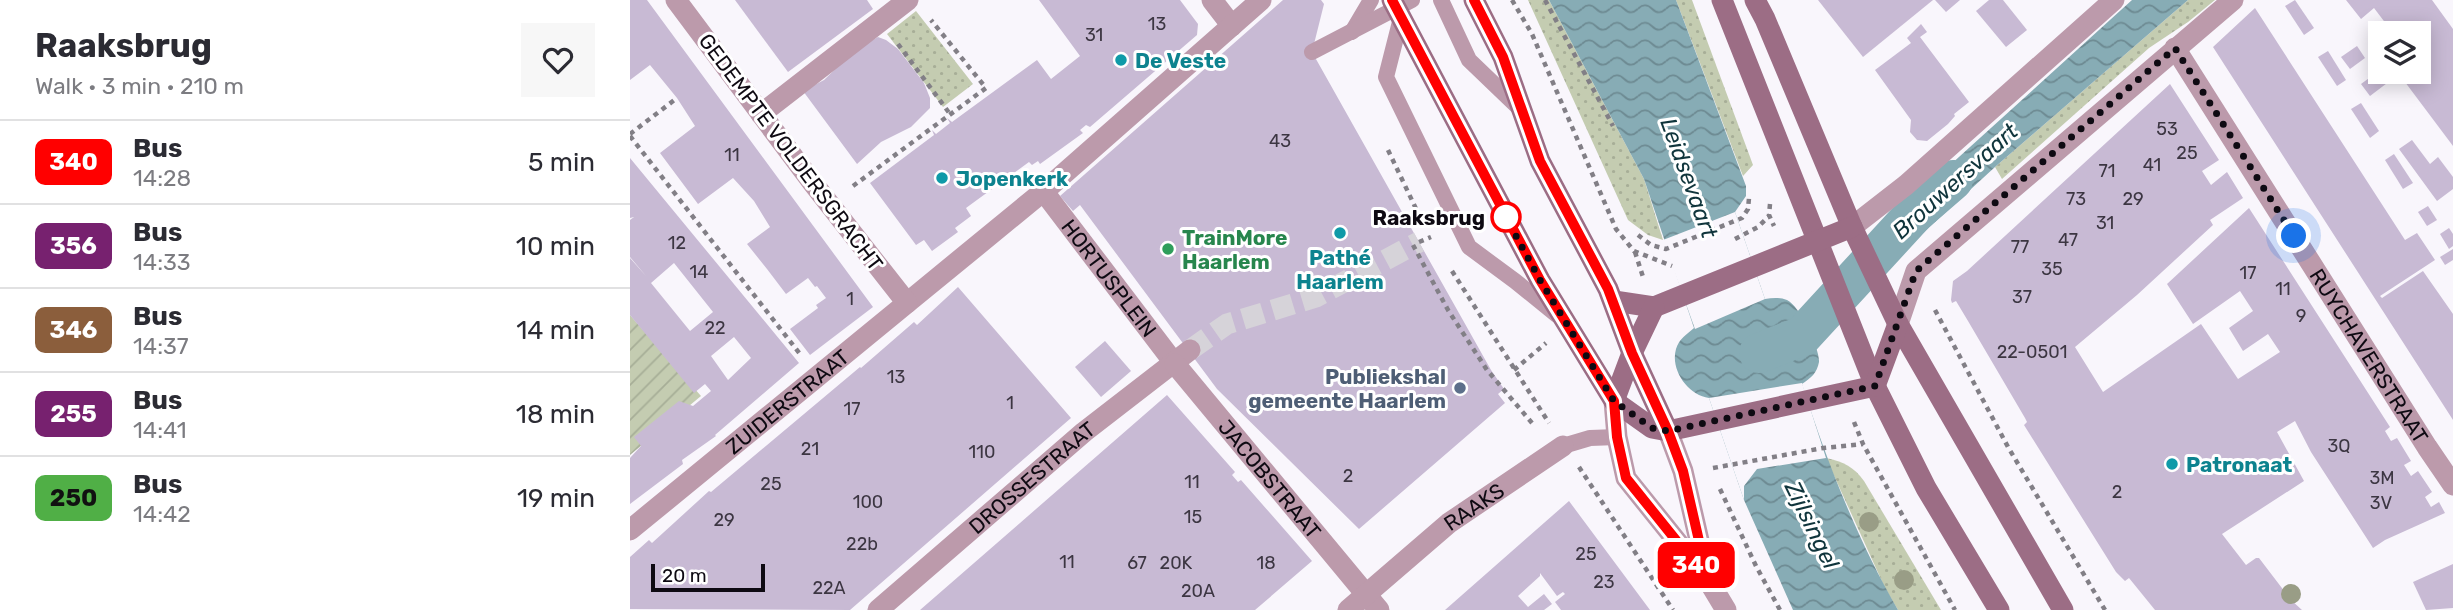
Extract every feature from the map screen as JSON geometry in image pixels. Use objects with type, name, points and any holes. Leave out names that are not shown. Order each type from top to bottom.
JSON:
[{"type":"main road","points":[[1474,0],[1503,57],[1540,161],[1614,301],[1632,353],[1668,431]]},
{"type":"main road","points":[[1722,0],[1875,386],[1926,488],[1999,610]]},
{"type":"main road","points":[[1755,0],[1852,227],[1898,324],[2063,610]]},
{"type":"main road","points":[[1400,7],[1540,280],[1614,401],[1652,428],[1668,431],[1875,386]]},
{"type":"main road","points":[[1614,301],[1654,307],[1852,227]]},
{"type":"main road","points":[[1614,401],[1632,353],[1654,307]]},
{"type":"main road","points":[[1875,386],[1898,324]]},
{"type":"street","name":"GEDEMPTE VOLDERSGRACHT","points":[[676,0],[907,303]]},
{"type":"street","points":[[1212,0],[1232,26]]},
{"type":"street","points":[[1047,189],[1261,0]]},
{"type":"street","points":[[1852,227],[1906,186],[2114,0]]},
{"type":"street","points":[[1898,324],[1916,271],[2233,0]]},
{"type":"street","points":[[761,114],[880,21],[915,5]]},
{"type":"street","name":"RUYCHAVERSTRAAT","points":[[2175,48],[2453,485]]},
{"type":"street","name":"ZUIDERSTRAAT","points":[[630,530],[1047,189]]},
{"type":"street","name":"HORTUSPLEIN","points":[[1047,189],[1182,357]]},
{"type":"street","name":"JACOBSTRAAT","points":[[1182,357],[1373,602]]},
{"type":"street","name":"DROSSESTRAAT","points":[[878,610],[1084,432],[1182,357]]},
{"type":"street","points":[[1614,401],[1617,437],[1626,478],[1708,580],[1727,610]]},
{"type":"street","points":[[1668,431],[1683,471],[1708,580]]},
{"type":"street","name":"RAAKS","points":[[1348,610],[1373,602],[1449,523],[1563,446]]},
{"type":"lane","points":[[1352,32],[1371,0]]},
{"type":"lane","points":[[1441,0],[1469,60],[1521,110]]},
{"type":"lane","points":[[1312,51],[1400,7]]},
{"type":"lane","points":[[1400,7],[1386,77],[1469,247],[1569,326]]},
{"type":"lane","name":"RAAKS","points":[[1563,446],[1590,438],[1617,437]]},
{"type":"path","points":[[1512,0],[1532,34],[1616,229],[1634,251],[1672,266]]},
{"type":"path","points":[[1545,0],[1613,126]]},
{"type":"path","points":[[830,204],[986,88],[915,5]]},
{"type":"path","points":[[880,21],[950,114]]},
{"type":"path","points":[[677,98],[630,135],[817,377]]},
{"type":"path","points":[[1638,235],[1651,245],[1667,249],[1738,220],[1748,209],[1749,198]]},
{"type":"path","points":[[1743,235],[1758,227],[1769,215]]},
{"type":"path","points":[[1419,243],[1431,237],[1438,249]]},
{"type":"path","points":[[1413,245],[1448,310],[1488,370],[1532,423]]},
{"type":"path","points":[[1445,261],[1563,446]]},
{"type":"path","points":[[1916,271],[2008,447],[2105,610]]},
{"type":"path","points":[[1780,610],[1756,566],[1727,500],[1708,469],[1823,448],[1863,444]]},
{"type":"path","points":[[1591,483],[1673,610]]},
{"type":"green space","points":[[1528,0],[1549,0],[1644,179],[1663,240],[1648,235],[1628,220]]},
{"type":"green space","points":[[1676,0],[1692,0],[1753,165],[1743,176]]},
{"type":"green space","points":[[2188,0],[2215,0],[2149,48],[2002,179],[1995,167]]},
{"type":"green space","points":[[916,11],[973,84],[943,107],[887,34]]},
{"type":"green space","points":[[630,315],[701,396],[630,455]]},
{"type":"green space","points":[[1826,458],[1848,466],[1864,481],[1941,610],[1898,610],[1885,588]]},
{"type":"water","points":[[1549,0],[1676,0],[1746,186],[1746,196],[1735,212],[1765,299],[1781,298],[1792,304],[1813,338],[1819,362],[1813,375],[1802,384],[1844,500],[1869,556],[1898,610],[1793,610],[1744,500],[1709,398],[1694,392],[1678,373],[1676,349],[1694,328],[1644,179]]},
{"type":"water","points":[[2132,0],[2188,0],[1922,234],[1906,205]]},
{"type":"pier","points":[[1735,212],[1765,299],[1695,329],[1663,240]]},
{"type":"pier","points":[[1802,383],[1826,458],[1757,469],[1744,486],[1744,500],[1709,398]]},
{"type":"building","points":[[630,0],[647,0],[873,307],[810,355],[790,329],[818,308],[816,305],[826,298],[808,278],[786,294],[747,244],[770,227],[754,201],[733,178],[698,204],[660,153],[695,126],[677,98],[650,65],[630,80]]},
{"type":"building","points":[[735,0],[867,0],[873,9],[788,72]]},
{"type":"building","points":[[1039,0],[1180,0],[1198,24],[1197,35],[1090,127],[1086,125],[1080,130],[1083,133],[1040,164],[1038,161],[1032,165],[1029,162],[966,208],[971,216],[955,228],[958,232],[932,251],[924,240],[916,245],[870,183],[934,135],[932,130],[936,134],[950,123],[947,118],[952,122],[1037,60],[1051,79],[1080,56]]},
{"type":"building","points":[[1283,0],[1321,0],[1324,4],[1312,52],[1504,389],[1498,394],[1505,403],[1359,529],[1217,389],[1080,205],[1073,211],[1060,196]]},
{"type":"building","points":[[1818,0],[1933,0],[1863,57]]},
{"type":"building","points":[[1935,0],[1960,0],[1946,12]]},
{"type":"building","points":[[1989,0],[2003,0],[2027,30],[2006,47],[1976,11]]},
{"type":"building","points":[[2295,0],[2314,28],[2304,35],[2285,6]]},
{"type":"building","points":[[2346,0],[2432,0],[2453,29],[2453,146],[2406,84],[2431,84],[2431,21],[2384,21],[2374,8],[2361,19]]},
{"type":"building","points":[[2255,8],[2405,240],[2417,233],[2435,260],[2380,296],[2382,298],[2423,271],[2453,314],[2453,420],[2213,47]]},
{"type":"building","points":[[1921,24],[1927,32],[1920,37],[1969,102],[1927,141],[1917,140],[1910,132],[1911,120],[1875,70],[1911,43],[1907,38]]},
{"type":"building","points":[[878,37],[898,49],[924,83],[930,98],[930,108],[911,127],[881,142],[857,164],[803,91],[824,80],[855,50]]},
{"type":"building","points":[[2357,46],[2365,58],[2350,69],[2341,57]]},
{"type":"building","points":[[2328,51],[2346,80],[2337,86],[2318,57]]},
{"type":"building","points":[[2368,79],[2368,84],[2386,84],[2370,96],[2361,84]]},
{"type":"building","points":[[2170,84],[2219,160],[2202,171],[2211,185],[2227,172],[2243,198],[2210,220],[2213,225],[2137,295],[2075,347],[2103,392],[2201,324],[2238,379],[2280,352],[2268,334],[2243,351],[2229,328],[2253,311],[2240,291],[2193,324],[2167,284],[2249,208],[2390,427],[2385,431],[2391,441],[2397,438],[2411,461],[2404,465],[2411,476],[2418,471],[2432,492],[2425,497],[2431,507],[2439,502],[2445,513],[2373,548],[2311,452],[2295,421],[2277,432],[2304,481],[2222,534],[2246,565],[2259,558],[2291,600],[2302,610],[2155,610],[2129,578],[2125,581],[2116,572],[2024,425],[2027,422],[2025,418],[1956,301],[1952,303],[1951,300],[1953,281]]},
{"type":"building","points":[[2361,103],[2379,131],[2370,138],[2351,109]]},
{"type":"building","points":[[2412,140],[2430,164],[2438,157],[2453,177],[2453,189],[2437,201],[2399,149]]},
{"type":"building","points":[[2394,154],[2413,183],[2403,189],[2385,160]]},
{"type":"building","points":[[630,158],[799,363],[716,436],[682,460],[683,464],[630,504],[630,458],[641,446],[634,437],[679,401],[693,406],[711,391],[705,384],[694,393],[630,315],[630,258],[646,276],[630,257],[630,220],[634,217],[630,218]],"holes":[[[674,263],[713,312],[690,331],[651,283]],[[734,337],[751,358],[728,380],[711,356]]]},
{"type":"building","points":[[2428,206],[2437,220],[2427,226],[2418,212]]},
{"type":"building","points":[[2449,228],[2453,234],[2453,246],[2449,249],[2440,234]]},
{"type":"building","points":[[2453,249],[2453,260],[2445,265],[2440,257]]},
{"type":"building","points":[[958,287],[1071,418],[850,610],[630,609],[630,557],[649,540],[652,543],[709,491],[914,322],[917,325]]},
{"type":"building","points":[[1105,341],[1131,371],[1101,397],[1075,367]]},
{"type":"building","points":[[1167,395],[1235,472],[1232,475],[1238,482],[1241,480],[1312,561],[1255,610],[920,610]]},
{"type":"building","points":[[1569,501],[1650,610],[1561,610],[1555,602],[1565,594],[1563,592],[1557,596],[1540,573],[1518,596],[1528,607],[1544,594],[1552,604],[1544,610],[1445,610]]},
{"type":"building","points":[[2453,564],[2453,608],[2426,610],[2413,582]]},
{"type":"waterway","name":"Brouwersvaart","points":[[1759,353],[1802,336],[1916,212],[1953,180]]},
{"type":"tunnel","points":[[1190,350],[1227,324],[1316,297],[1419,242]]},
{"type":"bus line","name":"340","points":[[1392,0],[1540,280],[1614,401],[1617,437],[1626,478],[1708,580],[1683,471],[1668,431],[1632,353],[1614,301],[1540,161],[1503,57],[1474,0]]},
{"type":"place","name":"De Veste","points":[[1121,60]]},
{"type":"place","name":"Jopenkerk","points":[[942,178]]},
{"type":"place","name":"Raaksbrug","points":[[1506,217]]},
{"type":"place","name":"Pathé Haarlem","points":[[1340,233]]},
{"type":"place","name":"TrainMore Haarlem","points":[[1168,249]]},
{"type":"place","name":"Publiekshal gemeente Haarlem","points":[[1460,388]]},
{"type":"place","name":"Patronaat","points":[[2172,464]]},
{"type":"route","points":[[1506,217],[1502,210],[1540,280],[1614,401],[1652,428],[1668,431],[1875,386],[1916,271],[2175,48],[2294,236]]},
{"type":"water label","name":"Leidsevaart","points":[[1689,178]]},
{"type":"water label","name":"Zijlsingel","points":[[1812,525]]}]
